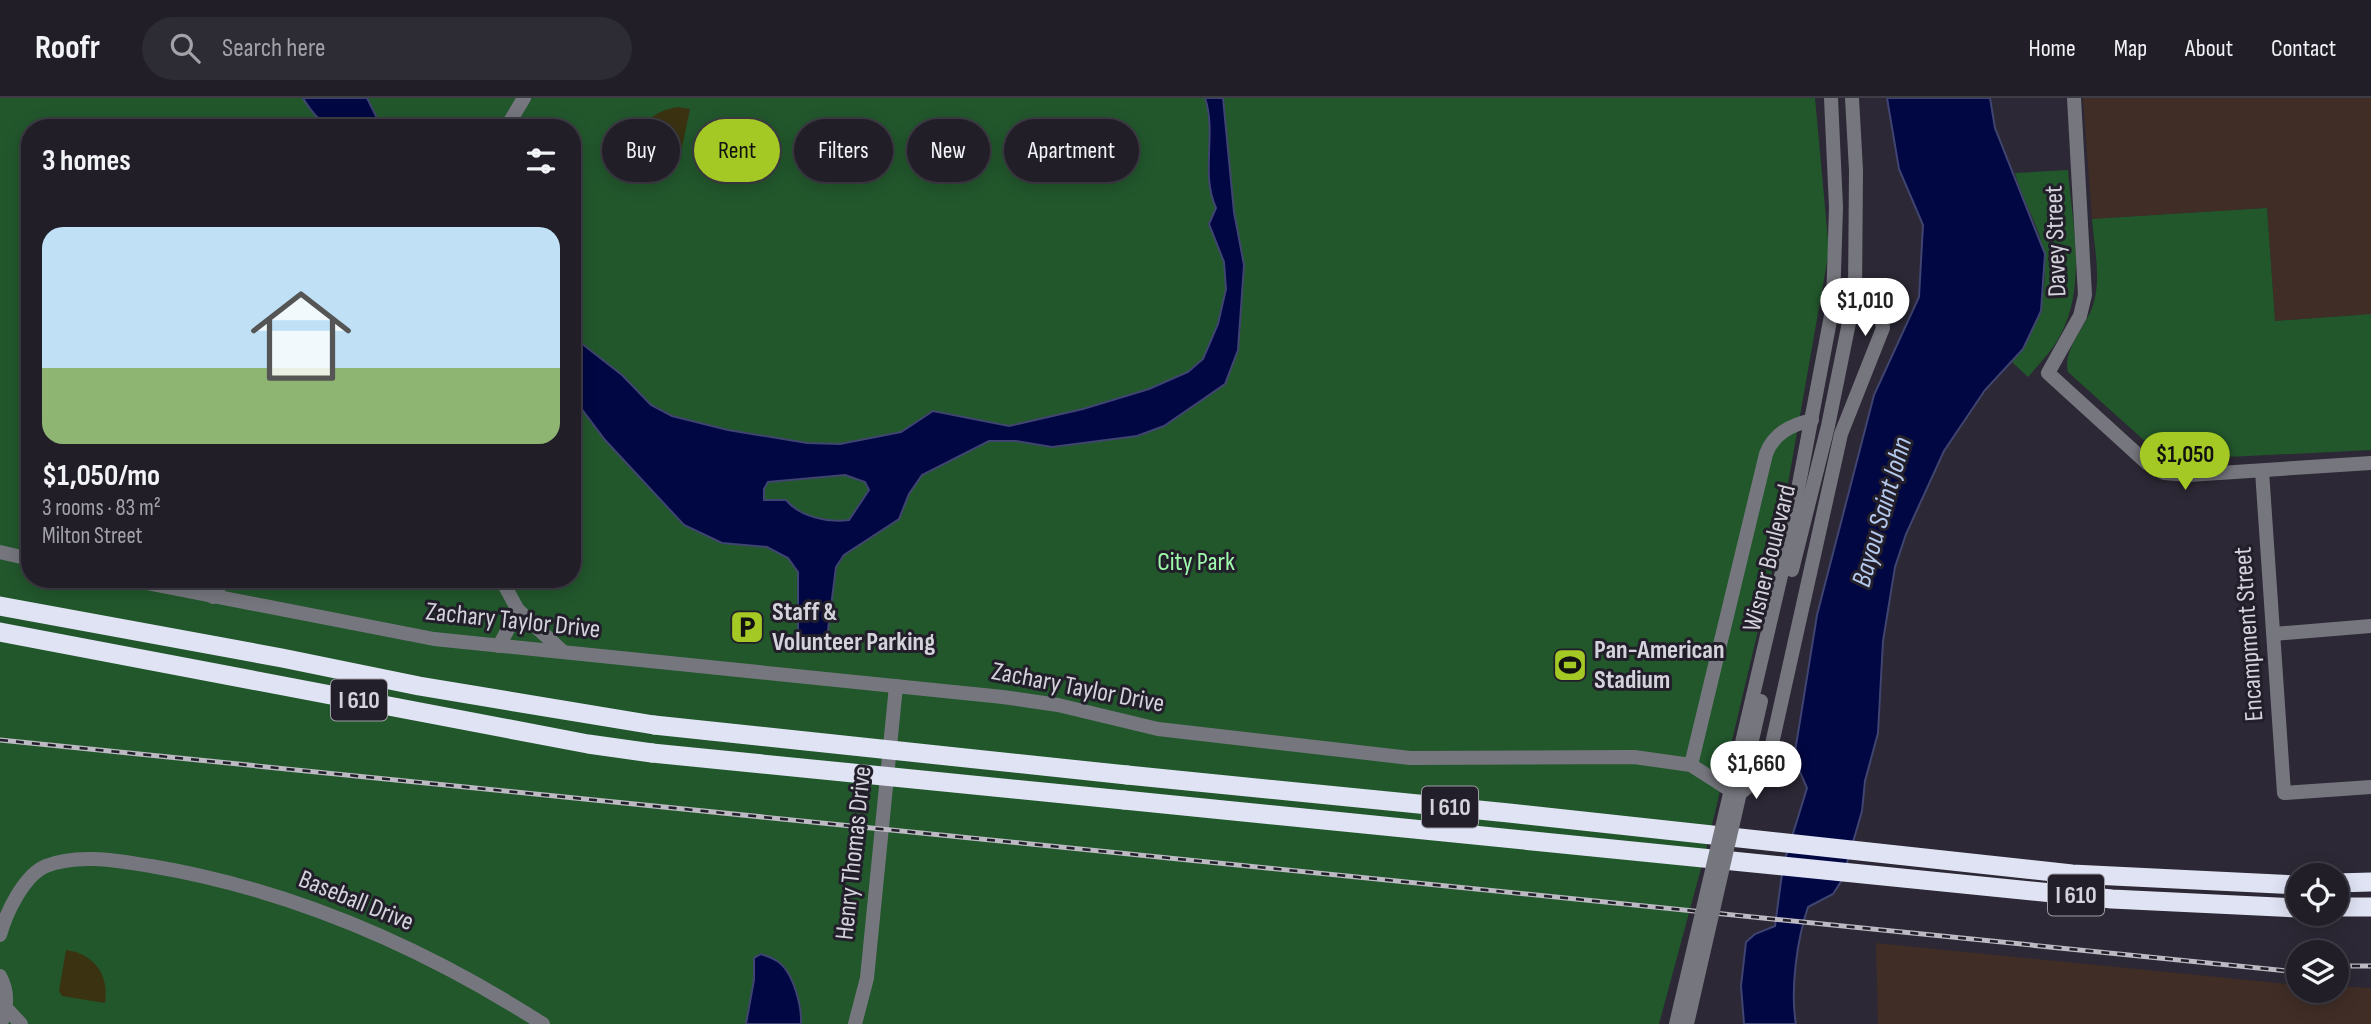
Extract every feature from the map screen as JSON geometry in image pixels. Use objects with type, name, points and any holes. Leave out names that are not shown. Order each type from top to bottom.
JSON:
[{"type":"highway","name":"I 610","points":[[0,607],[282,658],[433,689],[654,725],[2072,874],[2286,884]]},
{"type":"highway","name":"I 610","points":[[0,632],[575,741],[652,752],[2112,899],[2286,907]]},
{"type":"highway","points":[[2349,882],[2371,881]]},
{"type":"highway","points":[[2349,907],[2371,907]]},
{"type":"street","points":[[511,119],[524,98]]},
{"type":"street","name":"Wisner Boulevard","points":[[1687,1024],[1788,566],[1806,449],[1833,306],[1836,207],[1831,98]]},
{"type":"street","name":"Wisner Boulevard","points":[[1676,1024],[1851,319],[1855,293],[1852,98]]},
{"type":"street","name":"Davey Street","points":[[2074,98],[2085,295],[2080,316],[2048,373],[2155,470],[2175,474],[2262,471]]},
{"type":"street","points":[[1836,207],[1855,208]]},
{"type":"street","points":[[1851,319],[1874,309],[1855,293]]},
{"type":"street","name":"Zachary Taylor Drive","points":[[170,588],[434,639],[561,650],[1058,705],[1158,729],[1410,758],[1581,755],[1634,757],[1691,765],[1730,790],[1743,791],[1766,771],[1841,434],[1883,328],[1881,316],[1874,309]]},
{"type":"street","points":[[1691,765],[1766,454],[1771,441],[1781,433],[1812,420]]},
{"type":"street","points":[[1781,433],[1793,436],[1806,449]]},
{"type":"street","points":[[2262,471],[2371,463]]},
{"type":"street","name":"Encampment Street","points":[[2262,471],[2284,793],[2371,787]]},
{"type":"street","points":[[0,552],[21,557]]},
{"type":"street","points":[[213,597],[218,588]]},
{"type":"street","points":[[506,588],[519,610],[561,650]]},
{"type":"street","points":[[499,646],[519,610]]},
{"type":"street","points":[[2274,634],[2371,626]]},
{"type":"street","name":"Henry Thomas Drive","points":[[855,1024],[867,978],[896,686]]},
{"type":"street","name":"Baseball Drive","points":[[0,934],[6,911],[44,866],[72,860],[136,864],[197,874],[337,916],[432,959],[543,1024]]},
{"type":"street","points":[[0,976],[7,993],[7,1009],[1,1024]]},
{"type":"street","points":[[7,1009],[21,1024]]},
{"type":"shaded area","points":[[2083,98],[2371,98],[2371,314],[2275,321],[2267,208],[2092,219]]},
{"type":"shaded area","points":[[1876,943],[2286,984],[2286,1003],[2349,1003],[2349,987],[2371,988],[2371,1024],[1878,1024]]},
{"type":"green space","name":"City Park","points":[[0,98],[1815,98],[1829,251],[1774,563],[1707,846],[1659,1024],[0,1024]]},
{"type":"green space","points":[[2068,170],[2076,253],[2074,295],[2058,340],[2028,377],[2012,362],[2022,349],[2037,318],[2042,302],[2045,268],[2039,234],[2015,173]]},
{"type":"green space","points":[[2267,208],[2275,321],[2371,314],[2371,450],[2166,460],[2068,372],[2067,363],[2072,346],[2091,311],[2096,292],[2092,219]]},
{"type":"sand","points":[[678,107],[690,109],[680,153],[680,119],[650,119]]},
{"type":"sand","points":[[66,950],[85,956],[98,968],[105,983],[105,1003],[62,996],[59,991]]},
{"type":"water","points":[[303,98],[367,98],[378,119],[319,119]]},
{"type":"water","points":[[1205,98],[1223,98],[1234,212],[1244,265],[1238,350],[1225,384],[1164,426],[1137,436],[1052,447],[1016,441],[989,441],[922,475],[909,494],[899,519],[844,555],[836,567],[826,646],[818,651],[804,650],[798,640],[798,572],[788,558],[767,547],[722,543],[684,525],[605,440],[581,408],[581,343],[622,375],[651,405],[672,416],[728,430],[807,443],[840,444],[901,432],[933,411],[1009,426],[1083,409],[1149,389],[1188,372],[1203,359],[1218,324],[1226,289],[1224,262],[1209,224],[1216,208],[1209,181],[1210,125]],"holes":[[[845,475],[865,482],[869,490],[849,520],[815,518],[799,511],[786,500],[764,500],[764,489],[768,482]]]},
{"type":"water","name":"Bayou Saint John","points":[[1887,98],[1990,98],[1995,128],[2045,254],[2041,311],[2023,349],[1985,390],[1944,451],[1906,534],[1895,567],[1883,641],[1878,733],[1865,781],[1862,811],[1842,880],[1833,894],[1808,907],[1796,965],[1796,1024],[1744,1024],[1741,986],[1746,942],[1755,934],[1775,926],[1783,866],[1807,788],[1794,758],[1817,615],[1874,395],[1919,297],[1923,225],[1899,169]]},
{"type":"water","points":[[761,954],[777,961],[788,973],[798,999],[801,1024],[746,1024],[754,980],[754,958]]},
{"type":"railway","points":[[0,740],[2286,971]]},
{"type":"railway","points":[[2349,966],[2371,966]]},
{"type":"place","name":"Staff & Volunteer Parking","points":[[747,627]]},
{"type":"place","name":"Pan-American Stadium","points":[[1570,665]]}]
